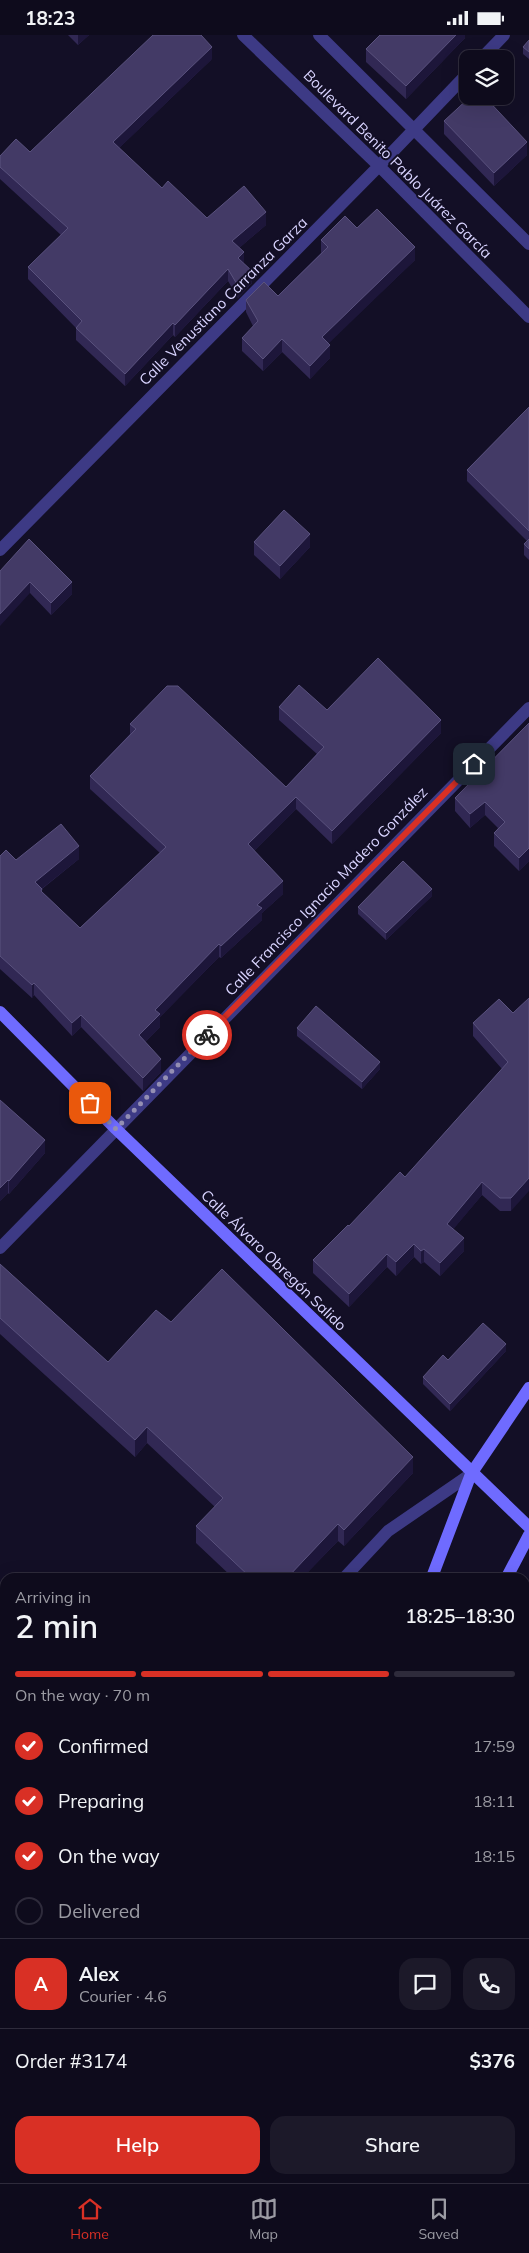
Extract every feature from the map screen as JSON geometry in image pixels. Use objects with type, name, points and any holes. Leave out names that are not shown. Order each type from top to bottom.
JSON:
[{"type":"street","name":"Boulevard Benito Pablo Juárez García","points":[[244,35],[379,166],[529,317]]},
{"type":"street","points":[[319,35],[529,244]]},
{"type":"street","points":[[490,50],[504,35]]},
{"type":"street","name":"Calle Venustiano Carranza Garza","points":[[0,551],[459,83]]},
{"type":"street","name":"Calle Francisco Ignacio Madero González","points":[[0,1248],[529,708]]},
{"type":"street","name":"Calle Álvaro Obregón Salido","points":[[0,1012],[116,1129],[529,1527]]},
{"type":"street","points":[[434,1573],[472,1474],[529,1388]]},
{"type":"street","points":[[349,1573],[388,1531],[472,1474]]},
{"type":"street","points":[[509,1573],[529,1535]]},
{"type":"building","points":[[153,35],[201,35],[212,47],[113,142],[162,188],[168,181],[207,218],[244,186],[266,212],[232,241],[244,252],[238,258],[252,271],[238,286],[228,269],[125,374],[76,328],[82,321],[28,267],[68,228],[0,167],[0,156],[16,139],[30,152]]},
{"type":"building","points":[[380,35],[456,35],[406,86],[366,49]]},
{"type":"building","points":[[529,40],[529,52],[523,47]]},
{"type":"building","points":[[461,105],[492,105],[527,142],[494,173],[444,121]]},
{"type":"building","points":[[377,209],[415,247],[322,337],[330,345],[310,366],[282,339],[263,359],[242,338],[258,321],[246,300],[264,282],[278,296],[328,247],[321,240],[345,216],[357,228]]},
{"type":"building","points":[[529,407],[529,531],[467,470]]},
{"type":"building","points":[[284,510],[310,534],[280,566],[254,542]]},
{"type":"building","points":[[29,539],[72,582],[51,603],[30,582],[0,614],[0,571]]},
{"type":"building","points":[[529,539],[529,549],[524,544]]},
{"type":"building","points":[[378,658],[441,720],[332,831],[296,797],[248,844],[283,881],[257,905],[262,908],[221,946],[219,944],[155,1010],[160,1014],[139,1035],[161,1059],[143,1078],[81,1015],[72,1023],[34,983],[32,985],[0,956],[0,856],[6,850],[16,860],[61,824],[79,846],[35,882],[42,889],[41,891],[80,928],[166,847],[90,776],[136,729],[130,724],[167,686],[178,686],[286,787],[324,747],[279,707],[299,685],[327,710]]},
{"type":"building","points":[[529,723],[529,848],[519,858],[494,833],[505,822],[485,802],[470,814],[455,798]]},
{"type":"building","points":[[403,861],[432,889],[386,933],[358,907]]},
{"type":"building","points":[[529,998],[529,1178],[511,1198],[500,1198],[482,1182],[447,1224],[464,1238],[440,1263],[424,1249],[421,1251],[414,1244],[396,1262],[387,1254],[349,1294],[313,1260],[349,1226],[400,1172],[405,1177],[508,1062],[473,1023],[499,999],[513,1013]]},
{"type":"building","points":[[316,1006],[380,1062],[362,1082],[297,1028]]},
{"type":"building","points":[[0,1100],[45,1140],[9,1181],[0,1188]]},
{"type":"building","points":[[0,1264],[108,1362],[156,1310],[171,1322],[222,1269],[413,1457],[344,1530],[338,1524],[292,1573],[246,1573],[196,1526],[223,1498],[147,1427],[135,1440],[0,1318]]},
{"type":"building","points":[[483,1323],[506,1344],[450,1404],[423,1377],[443,1355],[448,1360]]},
{"type":"way so far","points":[[90,1103],[116,1129],[207,1035]]},
{"type":"route","points":[[207,1035],[474,764]]}]
